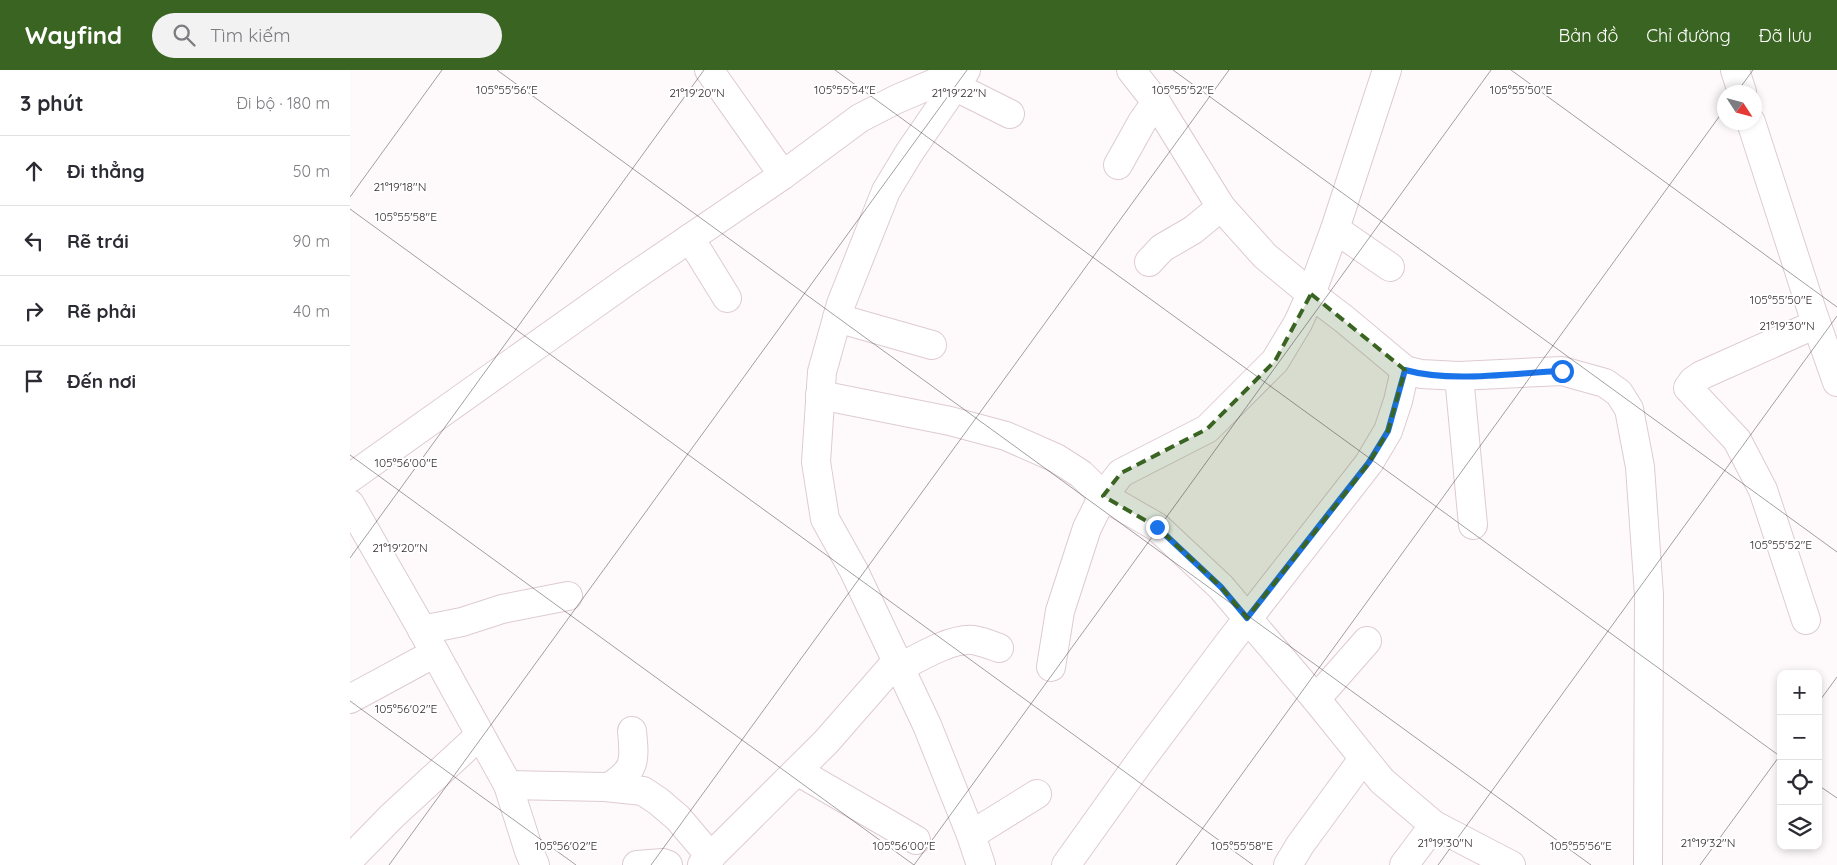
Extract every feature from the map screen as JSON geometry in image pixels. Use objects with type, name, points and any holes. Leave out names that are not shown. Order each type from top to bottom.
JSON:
[{"type":"street","points":[[709,70],[783,175]]},
{"type":"street","points":[[1131,70],[1156,102],[1221,207],[1265,256],[1405,370],[1421,374],[1459,376],[1562,371],[1605,383],[1619,393],[1629,409],[1640,467],[1649,595],[1648,865]]},
{"type":"street","points":[[1051,667],[1060,611],[1087,528],[1103,496],[1121,473],[1207,429],[1275,361],[1298,323],[1335,229],[1387,70]]},
{"type":"street","points":[[1735,70],[1740,85]]},
{"type":"street","points":[[350,478],[690,238],[783,175],[860,118],[897,99],[962,75]]},
{"type":"street","points":[[962,75],[1010,114]]},
{"type":"street","points":[[962,75],[909,153],[886,191],[841,304],[822,372],[816,462],[825,519],[854,572],[927,725],[981,865]]},
{"type":"street","points":[[1118,165],[1142,122],[1156,102]]},
{"type":"street","points":[[1754,130],[1816,324],[1837,382]]},
{"type":"street","points":[[1149,262],[1162,248],[1192,230],[1221,207]]},
{"type":"street","points":[[1335,229],[1390,267]]},
{"type":"street","points":[[690,238],[727,298]]},
{"type":"street","points":[[837,318],[932,345]]},
{"type":"street","points":[[1806,620],[1763,490],[1736,440],[1688,388],[1702,374],[1816,324]]},
{"type":"street","points":[[1066,865],[1141,760],[1247,618],[1369,462],[1388,431],[1405,370]]},
{"type":"street","points":[[1459,376],[1473,525]]},
{"type":"street","points":[[820,395],[950,421],[1006,436],[1056,458],[1081,474],[1103,496],[1157,527],[1221,587],[1316,699],[1382,781],[1434,826],[1511,865]]},
{"type":"street","points":[[350,504],[429,641],[508,785],[535,865]]},
{"type":"street","points":[[350,699],[429,641],[462,622],[502,609],[568,596]]},
{"type":"street","points":[[508,785],[610,787],[643,791],[678,818],[707,861],[826,742],[898,665],[956,642],[971,640],[999,648]]},
{"type":"street","points":[[1316,699],[1367,641]]},
{"type":"street","points":[[610,787],[625,777],[632,766],[634,752],[632,731]]},
{"type":"street","points":[[350,859],[392,816],[480,735]]},
{"type":"street","points":[[1288,865],[1300,845],[1363,759]]},
{"type":"street","points":[[797,770],[916,840]]},
{"type":"street","points":[[971,835],[1037,794]]},
{"type":"street","points":[[1404,865],[1434,826]]},
{"type":"street","points":[[637,865],[663,862],[668,865]]},
{"type":"highlighted area","points":[[1311,294],[1405,370],[1388,431],[1369,463],[1247,618],[1221,587],[1157,527],[1103,496],[1121,473],[1207,429],[1275,361]]},
{"type":"route","points":[[1157,527],[1221,587],[1247,618],[1369,462],[1388,431],[1398,401],[1405,370],[1421,374],[1459,376],[1562,371]]}]
